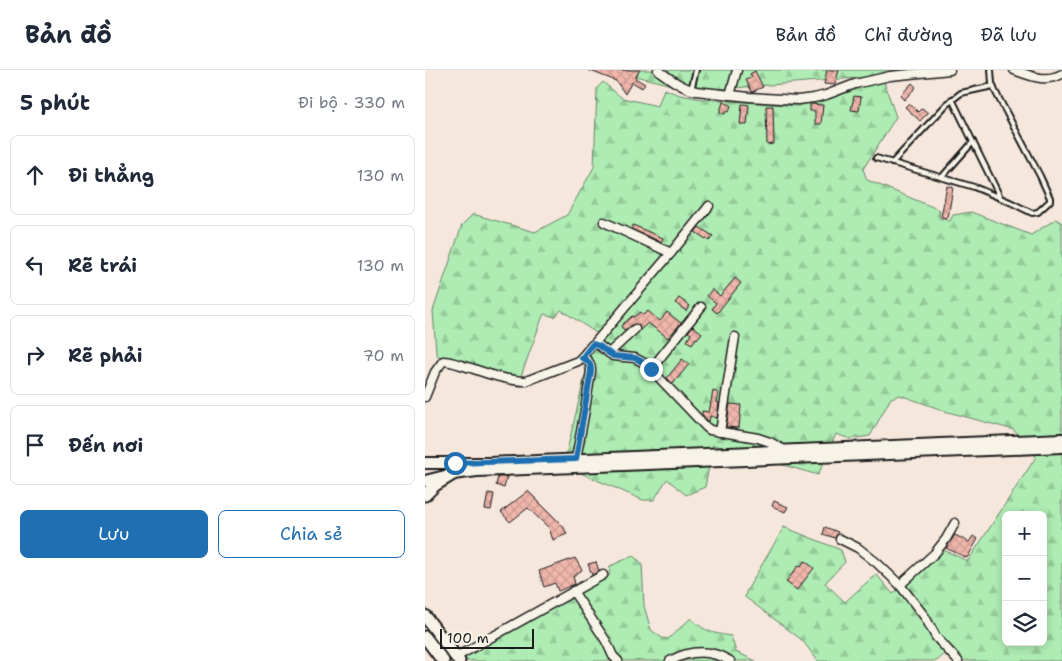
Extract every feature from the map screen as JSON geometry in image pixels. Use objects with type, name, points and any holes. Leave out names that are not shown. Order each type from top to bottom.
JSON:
[{"type":"main road","points":[[425,463],[481,463],[1062,439]]},
{"type":"main road","points":[[425,481],[453,474],[477,471],[1062,447]]},
{"type":"main road","points":[[425,495],[435,485],[453,474]]},
{"type":"main road","points":[[426,617],[458,659]]},
{"type":"main road","points":[[425,637],[443,661]]},
{"type":"street","points":[[730,95],[737,70]]},
{"type":"street","points":[[663,72],[679,85],[691,90],[798,100],[826,95],[855,84],[890,76],[950,70]]},
{"type":"street","points":[[1014,70],[1034,78],[1046,79],[1062,74]]},
{"type":"street","points":[[425,397],[435,372],[443,361],[491,375],[526,381],[572,364],[582,358],[709,206]]},
{"type":"street","points":[[604,222],[671,253]]},
{"type":"street","points":[[651,369],[701,307]]},
{"type":"street","points":[[609,353],[635,329]]},
{"type":"street","points":[[720,432],[735,337]]},
{"type":"street","points":[[593,344],[619,357],[635,358],[646,364],[710,430],[758,438],[785,450]]},
{"type":"street","points":[[576,459],[591,371],[589,361],[582,358]]},
{"type":"street","points":[[900,586],[935,553],[955,523]]},
{"type":"street","points":[[839,539],[858,548],[877,563],[900,586],[925,617],[935,637],[958,661]]},
{"type":"street","points":[[458,659],[603,575]]},
{"type":"street","points":[[573,592],[618,661]]},
{"type":"street","points":[[670,661],[681,655],[698,652],[711,653],[730,661]]},
{"type":"lane","points":[[691,90],[696,70]]},
{"type":"lane","points":[[876,158],[974,187],[1032,213],[1038,212],[1050,201],[1049,195],[993,86],[991,70]]},
{"type":"lane","points":[[893,163],[953,99],[961,93],[993,86]]},
{"type":"lane","points":[[953,99],[999,197]]},
{"type":"lane","points":[[942,177],[973,142]]},
{"type":"green space","points":[[611,70],[953,70],[696,91]]},
{"type":"green space","points":[[603,82],[622,98],[658,106],[664,89],[680,95],[702,99],[797,106],[884,82],[896,117],[863,169],[867,180],[940,210],[939,218],[950,221],[953,215],[971,212],[1031,235],[1056,219],[1062,223],[1062,661],[962,661],[950,649],[937,661],[818,661],[802,640],[745,597],[746,592],[784,527],[841,550],[845,562],[825,583],[845,602],[876,574],[893,594],[940,551],[946,551],[968,561],[1036,457],[1014,430],[948,412],[900,395],[891,398],[870,436],[850,439],[836,434],[818,475],[713,445],[705,487],[686,495],[667,479],[654,500],[643,500],[576,471],[566,455],[586,371],[580,356],[598,334],[561,310],[555,317],[544,314],[521,376],[516,378],[478,369],[438,356],[436,352],[433,311],[462,225],[473,214],[535,232],[567,215],[594,167],[597,88]]},
{"type":"green space","points":[[633,556],[642,563],[644,606],[651,630],[662,638],[668,639],[691,618],[709,631],[731,636],[736,652],[756,661],[462,661],[463,656],[609,576],[610,566]]},
{"type":"building","points":[[588,70],[640,70],[635,78],[645,84],[642,88],[632,82],[625,94],[616,81]]},
{"type":"building","points":[[827,70],[839,70],[835,85],[824,84]]},
{"type":"building","points":[[755,71],[763,87],[752,92],[746,80],[752,77],[750,74]]},
{"type":"building","points":[[912,83],[916,87],[904,100],[900,96]]},
{"type":"building","points":[[854,96],[861,97],[859,111],[851,110]]},
{"type":"building","points":[[723,102],[731,105],[729,112],[726,111],[725,114],[720,112]]},
{"type":"building","points":[[909,103],[918,112],[922,108],[928,113],[920,121],[905,107]]},
{"type":"building","points":[[742,104],[749,105],[747,125],[740,124]]},
{"type":"building","points":[[810,104],[823,105],[821,124],[815,124],[815,111],[810,111]]},
{"type":"building","points":[[766,106],[773,106],[774,144],[767,145]]},
{"type":"building","points":[[947,186],[953,187],[948,218],[941,217]]},
{"type":"building","points":[[633,225],[663,238],[661,242],[631,229]]},
{"type":"building","points":[[699,227],[713,236],[709,241],[695,232]]},
{"type":"building","points":[[735,278],[741,283],[717,313],[712,309],[716,303],[707,296],[712,289],[720,296]]},
{"type":"building","points":[[679,298],[690,306],[686,311],[675,303]]},
{"type":"building","points":[[648,311],[660,321],[667,312],[681,323],[668,338],[648,323],[640,330],[636,324],[625,331],[621,326],[632,316],[634,317],[640,312],[643,315]]},
{"type":"building","points":[[693,326],[702,333],[692,344],[687,341],[691,334],[688,332]]},
{"type":"building","points":[[682,359],[689,364],[673,384],[667,378]]},
{"type":"building","points":[[713,391],[719,393],[717,402],[719,403],[717,418],[710,416],[709,422],[702,414],[702,411],[709,412]]},
{"type":"building","points":[[730,404],[741,405],[739,428],[726,427]]},
{"type":"building","points":[[498,477],[507,477],[504,488],[496,485]]},
{"type":"building","points":[[528,491],[563,526],[567,534],[553,540],[549,528],[528,508],[510,522],[501,512]]},
{"type":"building","points":[[488,493],[494,494],[491,510],[485,509]]},
{"type":"building","points":[[774,501],[788,507],[785,512],[772,506]]},
{"type":"building","points":[[825,527],[838,532],[835,538],[823,534]]},
{"type":"building","points":[[955,535],[969,542],[973,536],[978,539],[967,558],[946,548]]},
{"type":"building","points":[[575,558],[582,570],[573,576],[575,584],[558,591],[555,583],[544,587],[539,571]]},
{"type":"building","points":[[805,561],[814,568],[797,590],[786,582],[798,566],[800,567]]},
{"type":"building","points":[[596,562],[599,571],[592,575],[588,564]]},
{"type":"route","points":[[455,463],[576,459],[591,371],[589,361],[582,358],[592,345],[597,344],[613,356],[635,358],[651,369]]}]
